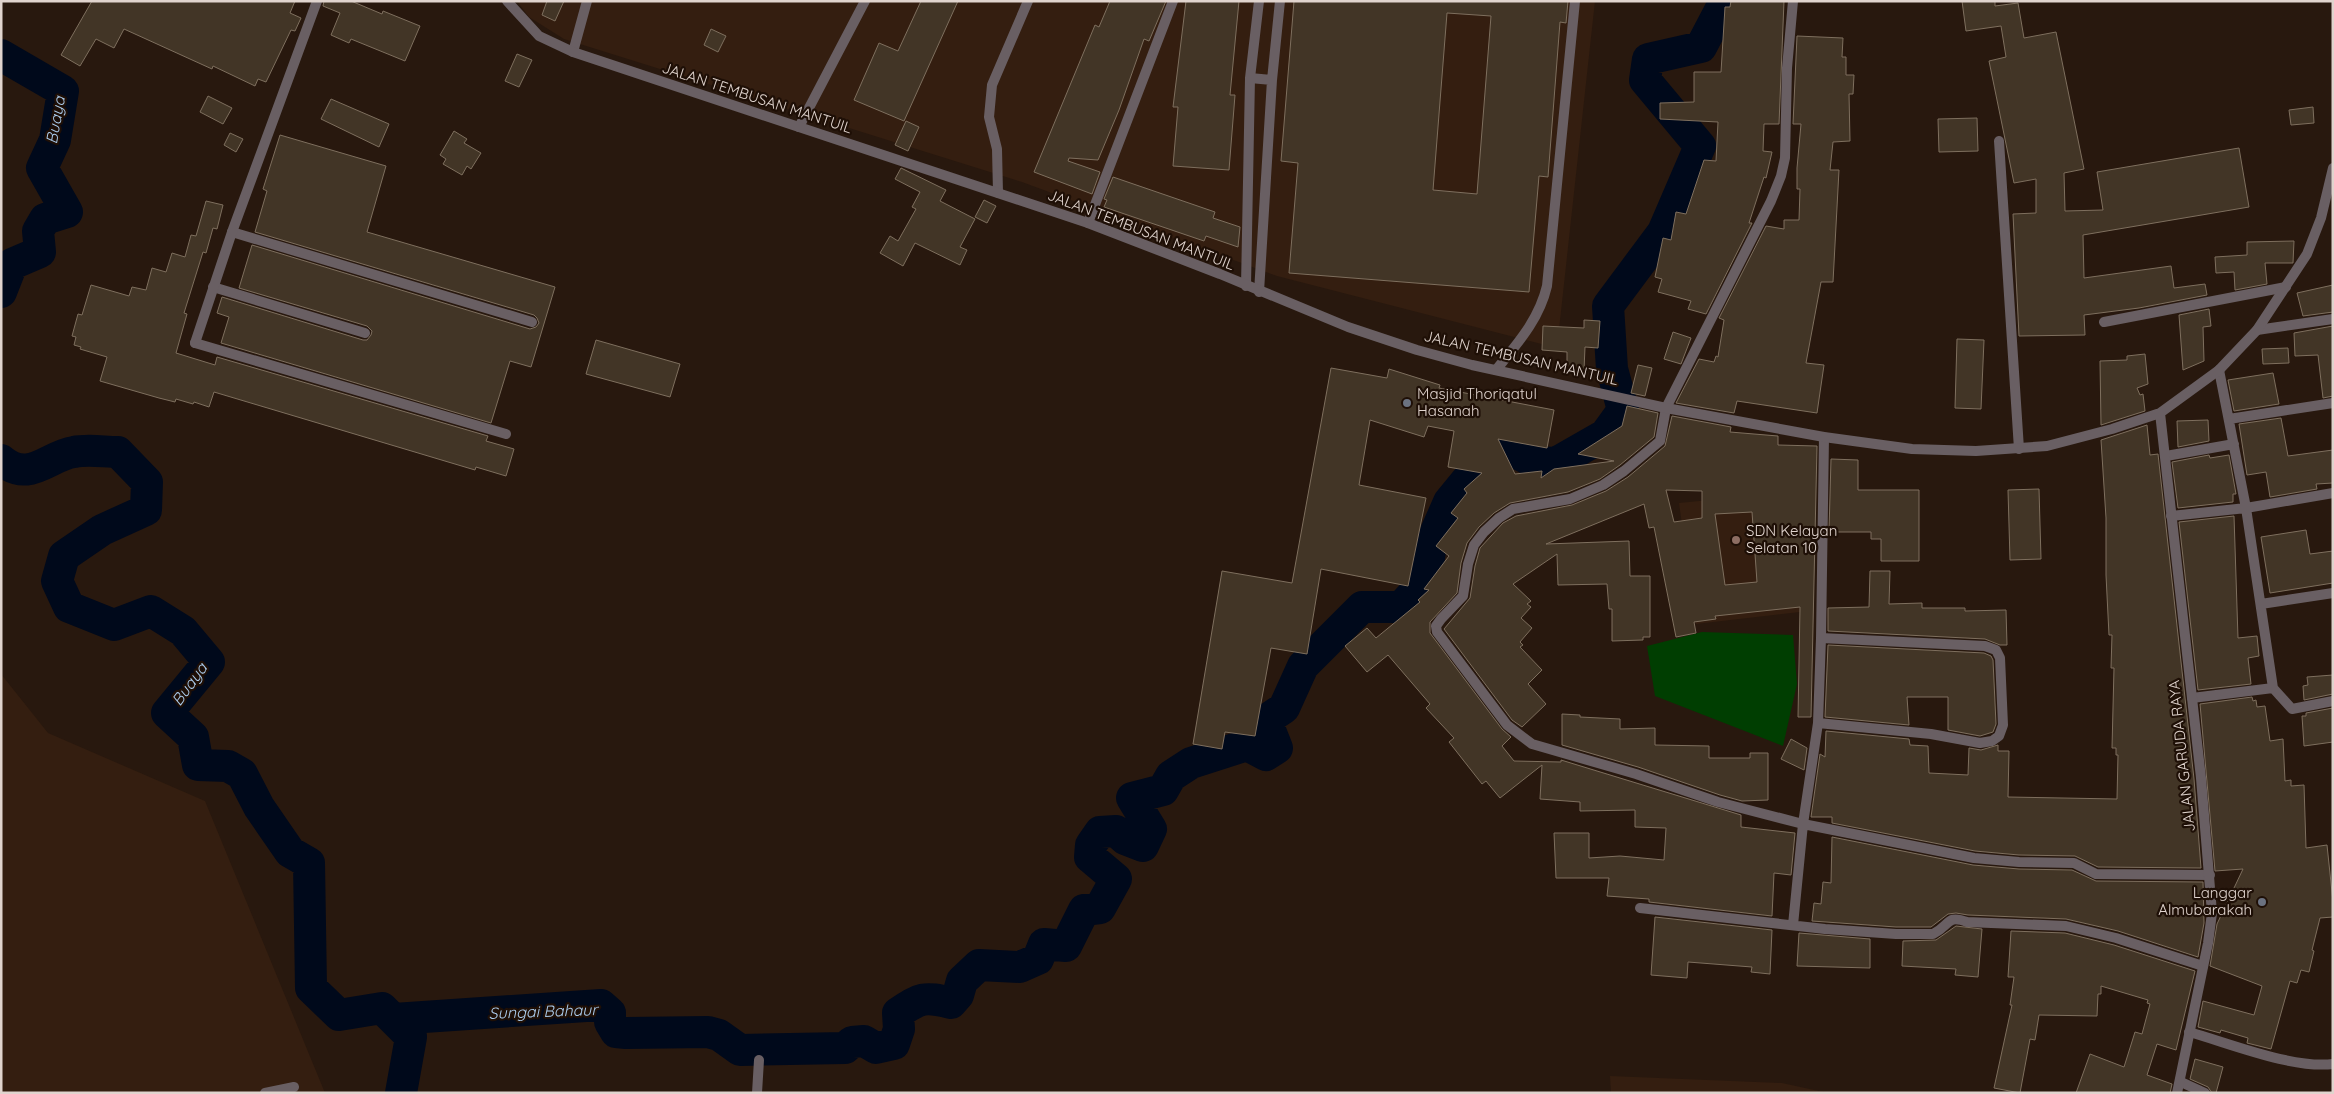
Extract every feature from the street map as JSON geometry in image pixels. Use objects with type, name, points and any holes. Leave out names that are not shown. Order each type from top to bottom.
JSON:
[{"type":"street","points":[[317,1],[232,232],[194,343],[506,434]]},
{"type":"street","name":"JALAN TEMBUSAN MANTUIL","points":[[507,1],[539,36],[573,52],[1088,223],[1356,330],[1417,350],[1496,370],[1666,408],[1824,437],[1912,449],[1976,451],[2047,446],[2112,429],[2160,413],[2218,370],[2257,330],[2308,254],[2333,168]]},
{"type":"street","points":[[573,52],[588,1]]},
{"type":"street","points":[[799,127],[865,1]]},
{"type":"street","points":[[998,194],[997,149],[990,118],[989,100],[992,85],[1028,1]]},
{"type":"street","points":[[1088,223],[1173,1]]},
{"type":"street","points":[[1246,286],[1250,78],[1259,1]]},
{"type":"street","points":[[1259,292],[1272,80],[1280,1]]},
{"type":"street","points":[[1496,370],[1530,327],[1543,304],[1547,286],[1575,1]]},
{"type":"street","points":[[1793,1],[1786,68],[1785,158],[1781,176],[1771,201],[1666,408],[1660,431],[1660,441],[1603,485],[1570,499],[1513,509],[1499,518],[1474,545],[1468,564],[1463,596],[1441,619],[1436,626],[1437,632],[1507,725],[1532,744],[1636,774],[1718,802],[1803,824],[1974,858],[2074,864],[2096,874],[2210,875]]},
{"type":"street","points":[[1250,78],[1272,80]]},
{"type":"street","points":[[1999,141],[2019,449]]},
{"type":"street","points":[[232,232],[532,322]]},
{"type":"street","points":[[213,287],[365,333]]},
{"type":"street","points":[[2104,322],[2286,287]]},
{"type":"street","points":[[2257,330],[2333,319]]},
{"type":"street","points":[[2218,370],[2246,508],[2273,688],[2292,709],[2333,702]]},
{"type":"street","points":[[2229,419],[2333,403]]},
{"type":"street","name":"JALAN GARUDA RAYA","points":[[2160,413],[2192,698],[2210,875],[2212,913],[2179,1088]]},
{"type":"street","points":[[1793,925],[1803,824],[1818,723],[1824,437]]},
{"type":"street","points":[[2166,456],[2234,444]]},
{"type":"street","points":[[2171,516],[2246,508],[2333,493]]},
{"type":"street","points":[[2261,604],[2333,593]]},
{"type":"street","points":[[1818,723],[1931,734],[1980,742],[1996,740],[2000,736],[2002,725],[2000,658],[1996,650],[1985,646],[1821,638]]},
{"type":"street","points":[[2192,698],[2273,688]]},
{"type":"street","points":[[1640,908],[1793,925],[1925,935],[1934,934],[1950,919],[1958,918],[1967,922],[2066,926],[2116,938],[2203,966]]},
{"type":"street","points":[[2189,1032],[2297,1063],[2333,1064]]},
{"type":"street","points":[[757,1093],[759,1060]]},
{"type":"street","points":[[265,1093],[294,1087]]},
{"type":"street","points":[[2179,1088],[2205,1093]]},
{"type":"shaded area","points":[[517,1],[1595,1],[1557,348],[1277,276],[1022,182],[564,39],[529,17]]},
{"type":"shaded area","name":"SDN Kelayan Selatan 10","points":[[1780,493],[1796,577],[1800,612],[1696,624],[1679,503]]},
{"type":"shaded area","points":[[1,674],[48,733],[205,801],[325,1093],[1,1093]]},
{"type":"shaded area","points":[[1610,1076],[1782,1083],[1828,1093],[1611,1093]]},
{"type":"green space","points":[[1702,632],[1793,635],[1797,684],[1783,746],[1655,696],[1647,646]]},
{"type":"building","points":[[92,1],[295,1],[290,13],[301,18],[295,31],[291,30],[266,82],[258,79],[255,86],[213,66],[212,69],[124,29],[114,48],[96,39],[80,66],[61,55]]},
{"type":"building","points":[[324,1],[351,1],[382,14],[383,11],[420,26],[405,61],[351,39],[349,43],[331,35],[340,13],[323,6]]},
{"type":"building","points":[[547,1],[564,1],[555,21],[542,15]]},
{"type":"building","points":[[921,1],[958,1],[904,121],[854,100],[879,43],[898,51]]},
{"type":"building","points":[[1110,1],[1166,1],[1149,41],[1144,39],[1119,110],[1098,160],[1069,158],[1068,161],[1100,172],[1092,194],[1034,172],[1095,25],[1099,27]]},
{"type":"building","points":[[1186,1],[1239,1],[1230,95],[1235,95],[1229,170],[1173,166],[1178,107],[1173,107]]},
{"type":"building","points":[[1294,1],[1568,1],[1566,23],[1560,22],[1548,177],[1539,176],[1529,292],[1289,273],[1298,163],[1281,161]],"holes":[[[1447,13],[1491,16],[1477,194],[1433,190]]]},
{"type":"building","points":[[1731,1],[1784,1],[1779,124],[1764,124],[1763,151],[1772,152],[1766,178],[1764,177],[1749,223],[1752,223],[1706,314],[1688,309],[1691,301],[1658,292],[1662,279],[1655,277],[1663,238],[1671,240],[1676,212],[1686,214],[1704,160],[1716,161],[1718,122],[1660,119],[1660,103],[1694,102],[1694,72],[1721,72],[1725,7],[1730,7]]},
{"type":"building","points":[[1962,1],[1995,1],[1995,6],[2018,3],[2024,38],[2056,32],[2084,169],[2064,173],[2065,211],[2103,210],[2097,172],[2239,148],[2249,207],[2083,235],[2084,278],[2171,266],[2174,288],[2205,284],[2207,295],[2139,308],[2084,315],[2085,335],[2019,336],[2013,214],[2036,213],[2036,179],[2014,183],[1989,61],[2006,57],[2001,26],[1966,31]]},
{"type":"building","points":[[711,29],[726,36],[718,52],[704,45]]},
{"type":"building","points":[[1797,36],[1843,38],[1842,57],[1846,57],[1846,75],[1854,75],[1853,94],[1849,94],[1850,141],[1833,142],[1830,170],[1839,170],[1833,282],[1821,282],[1806,363],[1824,365],[1817,413],[1737,401],[1734,413],[1676,403],[1699,359],[1714,362],[1716,356],[1718,357],[1724,320],[1719,318],[1766,226],[1784,229],[1784,220],[1799,220],[1800,189],[1797,189],[1797,168],[1801,124],[1793,124]]},
{"type":"building","points":[[517,54],[532,60],[519,87],[505,81]]},
{"type":"building","points":[[208,96],[232,108],[223,124],[200,112]]},
{"type":"building","points":[[331,99],[389,124],[379,147],[321,119]]},
{"type":"building","points":[[2313,107],[2314,123],[2291,125],[2289,110]]},
{"type":"building","points":[[1977,118],[1978,151],[1939,152],[1938,119]]},
{"type":"building","points":[[906,121],[919,127],[908,151],[895,145]]},
{"type":"building","points":[[454,131],[467,139],[464,143],[481,153],[471,169],[467,166],[462,175],[443,164],[446,159],[440,155]]},
{"type":"building","points":[[230,133],[243,139],[236,152],[224,145]]},
{"type":"building","points":[[280,135],[386,166],[367,232],[555,287],[531,367],[510,361],[491,423],[221,343],[229,317],[217,313],[222,297],[363,340],[367,340],[371,335],[372,331],[367,326],[239,288],[252,245],[530,329],[536,327],[539,323],[534,315],[255,232],[267,191],[263,189]]},
{"type":"building","points":[[901,168],[946,190],[940,201],[975,219],[960,247],[967,250],[960,265],[915,243],[903,266],[880,253],[890,236],[898,241],[916,209],[912,207],[920,192],[895,179]]},
{"type":"building","points":[[1113,177],[1215,212],[1213,218],[1240,227],[1238,247],[1206,236],[1204,241],[1104,207],[1107,200],[1104,199]]},
{"type":"building","points":[[984,200],[996,206],[987,223],[975,217]]},
{"type":"building","points":[[206,201],[223,205],[217,229],[213,228],[206,253],[203,252],[184,313],[187,314],[176,353],[215,365],[217,357],[488,436],[486,441],[514,449],[506,476],[476,467],[475,470],[214,392],[209,407],[176,399],[175,402],[100,381],[107,357],[80,349],[81,347],[74,345],[76,337],[72,336],[78,314],[82,315],[91,285],[129,296],[132,287],[146,290],[152,268],[166,272],[172,253],[185,257],[191,235],[196,236]]},
{"type":"building","points":[[2294,241],[2293,263],[2265,263],[2267,284],[2235,290],[2234,272],[2216,273],[2215,257],[2247,255],[2247,242]]},
{"type":"building","points":[[2333,285],[2333,312],[2303,316],[2297,293]]},
{"type":"building","points":[[2209,309],[2211,326],[2203,327],[2204,361],[2183,370],[2179,315]]},
{"type":"building","points":[[1584,320],[1600,321],[1598,348],[1585,347],[1584,370],[1567,369],[1567,352],[1542,350],[1543,326],[1584,328]]},
{"type":"building","points":[[2333,326],[2333,396],[2323,398],[2318,355],[2295,356],[2294,333]]},
{"type":"building","points":[[1673,332],[1691,338],[1681,364],[1664,359]]},
{"type":"building","points":[[1957,339],[1984,340],[1981,409],[1955,408]]},
{"type":"building","points":[[596,340],[680,364],[670,397],[586,374]]},
{"type":"building","points":[[2288,348],[2289,363],[2263,364],[2262,349]]},
{"type":"building","points":[[2145,354],[2148,384],[2137,388],[2140,395],[2143,394],[2145,411],[2101,425],[2100,361],[2127,360],[2127,356]]},
{"type":"building","points":[[1638,365],[1652,368],[1645,396],[1631,393]]},
{"type":"building","points":[[1331,368],[1387,378],[1389,369],[1440,385],[1439,388],[1554,410],[1547,448],[1498,439],[1515,474],[1542,471],[1541,478],[1554,469],[1614,461],[1578,454],[1622,426],[1627,406],[1658,413],[1654,437],[1600,479],[1568,492],[1510,503],[1494,513],[1479,527],[1467,543],[1461,563],[1457,593],[1430,622],[1430,633],[1502,729],[1511,737],[1502,746],[1514,761],[1561,762],[1561,760],[1741,815],[1741,827],[1795,833],[1791,875],[1774,873],[1772,916],[1649,902],[1649,899],[1607,896],[1609,878],[1556,878],[1554,833],[1589,833],[1589,858],[1620,856],[1664,860],[1666,828],[1635,827],[1635,810],[1580,811],[1580,802],[1540,799],[1542,765],[1500,798],[1486,781],[1482,784],[1449,742],[1454,738],[1426,708],[1430,704],[1388,655],[1367,672],[1345,646],[1367,628],[1376,638],[1420,602],[1418,600],[1429,590],[1424,589],[1449,556],[1436,546],[1458,518],[1451,513],[1467,493],[1464,489],[1482,473],[1448,467],[1454,431],[1428,426],[1424,437],[1370,420],[1359,485],[1426,498],[1408,586],[1321,569],[1307,654],[1271,648],[1255,736],[1225,732],[1222,749],[1193,744],[1222,571],[1292,583]]},
{"type":"building","points":[[2273,373],[2279,404],[2234,411],[2228,380]]},
{"type":"building","points":[[1672,416],[1731,427],[1730,432],[1778,436],[1778,445],[1817,446],[1811,717],[1798,717],[1800,607],[1715,616],[1716,619],[1694,622],[1696,633],[1676,637],[1654,527],[1649,528],[1644,504],[1546,544],[1629,541],[1630,576],[1650,576],[1650,637],[1643,637],[1643,640],[1612,641],[1612,609],[1609,609],[1607,584],[1558,585],[1557,554],[1513,584],[1531,601],[1527,604],[1531,607],[1521,618],[1532,628],[1520,642],[1523,645],[1520,647],[1542,670],[1528,684],[1546,704],[1522,727],[1512,720],[1444,629],[1470,598],[1480,548],[1503,523],[1516,516],[1572,505],[1606,491],[1628,477],[1665,446]],"holes":[[[1666,490],[1702,491],[1702,518],[1674,522]],[[1752,512],[1757,582],[1725,585],[1715,514]]]},
{"type":"building","points":[[2281,418],[2288,456],[2333,450],[2333,483],[2316,484],[2317,489],[2270,497],[2266,472],[2247,475],[2239,424]]},
{"type":"building","points":[[2208,420],[2209,441],[2178,447],[2177,421]]},
{"type":"building","points":[[2147,425],[2150,455],[2158,454],[2194,779],[2201,868],[2098,867],[2075,856],[2019,855],[1975,851],[1832,823],[1832,817],[1811,817],[1820,754],[1825,757],[1826,731],[1909,739],[1910,745],[1928,746],[1929,773],[1968,775],[1969,748],[1981,750],[1998,745],[1998,751],[2009,751],[2008,797],[2117,799],[2118,755],[2116,755],[2116,748],[2112,748],[2114,668],[2111,668],[2112,635],[2109,635],[2106,518],[2101,440]]},
{"type":"building","points":[[2209,455],[2210,458],[2229,455],[2236,494],[2233,494],[2233,502],[2178,508],[2172,462]]},
{"type":"building","points":[[1831,459],[1858,460],[1858,490],[1919,490],[1919,561],[1881,561],[1881,539],[1871,539],[1871,532],[1829,532]]},
{"type":"building","points":[[2039,489],[2041,559],[2010,560],[2008,490]]},
{"type":"building","points":[[2234,516],[2238,638],[2257,636],[2259,656],[2248,658],[2251,684],[2198,690],[2179,522]]},
{"type":"building","points":[[2306,530],[2310,554],[2333,551],[2333,583],[2270,593],[2261,537]]},
{"type":"building","points":[[1870,571],[1890,571],[1889,604],[1922,603],[1922,608],[1965,608],[1965,611],[2006,610],[2007,645],[2000,645],[1985,639],[1828,631],[1828,608],[1869,607]]},
{"type":"building","points":[[1828,645],[1984,653],[1991,656],[1993,660],[1996,724],[1993,732],[1980,736],[1948,730],[1948,697],[1907,697],[1909,725],[1825,717]]},
{"type":"building","points":[[2333,675],[2333,694],[2304,700],[2303,686],[2308,685],[2307,677]]},
{"type":"building","points":[[2252,697],[2253,701],[2256,700],[2257,707],[2265,706],[2270,741],[2283,739],[2285,781],[2291,780],[2291,786],[2304,785],[2306,848],[2327,845],[2333,902],[2333,917],[2320,918],[2309,972],[2301,970],[2297,983],[2290,981],[2271,1049],[2247,1043],[2248,1038],[2221,1030],[2220,1033],[2198,1027],[2203,1001],[2254,1015],[2262,986],[2210,966],[2217,924],[2243,869],[2215,871],[2200,704]]},
{"type":"building","points":[[2333,708],[2333,742],[2304,746],[2302,716],[2306,716],[2306,713]]},
{"type":"building","points":[[1562,714],[1620,719],[1620,729],[1655,728],[1655,745],[1709,746],[1709,758],[1750,758],[1750,753],[1768,753],[1768,800],[1742,801],[1638,767],[1562,745]]},
{"type":"building","points":[[1791,739],[1807,748],[1804,770],[1781,759]]},
{"type":"building","points":[[1832,837],[1973,865],[2019,869],[2072,870],[2096,881],[2203,882],[2204,923],[2198,957],[2118,931],[2066,919],[1956,913],[1948,914],[1931,927],[1896,927],[1812,921],[1814,903],[1821,904],[1823,882],[1831,883]]},
{"type":"building","points":[[1655,917],[1772,930],[1770,974],[1751,972],[1752,967],[1688,962],[1687,978],[1651,975]]},
{"type":"building","points":[[1956,926],[1982,929],[1978,977],[1955,975],[1956,969],[1902,966],[1903,941],[1936,940]]},
{"type":"building","points":[[2011,931],[2065,933],[2114,945],[2195,971],[2176,1050],[2157,1044],[2147,1075],[2172,1084],[2170,1093],[2076,1093],[2090,1054],[2124,1067],[2135,1032],[2142,1034],[2150,1004],[2147,1003],[2148,1000],[2101,986],[2101,994],[2098,994],[2097,1016],[2039,1015],[2035,1040],[2030,1039],[2020,1093],[1994,1088],[2012,1005],[2010,1005],[2014,977],[2008,977]]},
{"type":"building","points":[[1799,933],[1870,939],[1870,968],[1797,966]]},
{"type":"building","points":[[2195,1059],[2223,1067],[2216,1093],[2212,1093],[2208,1087],[2190,1079]]},
{"type":"waterway","name":"Sungai Bahaur","points":[[394,1019],[601,1005],[610,1013],[610,1022],[616,1032],[708,1032],[719,1035],[740,1050],[845,1048],[852,1042],[864,1041],[876,1048],[894,1044],[899,1029],[898,1013],[917,1001],[934,999],[951,1003],[958,995],[962,981],[979,965],[1020,967],[1038,959],[1044,944],[1066,946],[1084,910],[1100,908],[1116,879],[1090,857],[1091,845],[1100,832],[1116,831],[1125,839],[1143,846],[1151,829],[1132,798],[1163,790],[1171,776],[1191,763],[1247,745],[1266,755],[1277,748],[1266,720],[1284,708],[1303,666],[1362,607],[1401,607],[1426,580],[1431,543],[1449,502],[1485,458],[1496,450],[1507,448],[1534,462],[1556,463],[1605,435],[1623,410],[1612,369],[1608,306],[1663,232],[1700,146],[1645,80],[1648,59],[1701,47],[1725,1]]},
{"type":"waterway","name":"Buaya","points":[[1,55],[63,91],[55,140],[42,168],[67,212],[45,219],[38,231],[40,252],[12,264],[1,292]]},
{"type":"waterway","name":"Buaya","points":[[1,460],[11,467],[30,469],[64,454],[79,451],[118,452],[147,482],[146,510],[102,530],[64,556],[57,581],[69,607],[114,625],[151,611],[183,631],[209,662],[167,713],[193,737],[198,765],[228,766],[242,774],[259,807],[290,852],[309,863],[311,988],[339,1015],[382,1008],[411,1037],[401,1093]]},
{"type":"place","name":"Masjid Thoriqatul Hasanah","points":[[1407,403]]},
{"type":"place","name":"SDN Kelayan Selatan 10","points":[[1736,540]]},
{"type":"place","name":"Langgar Almubarakah","points":[[2262,902]]}]
